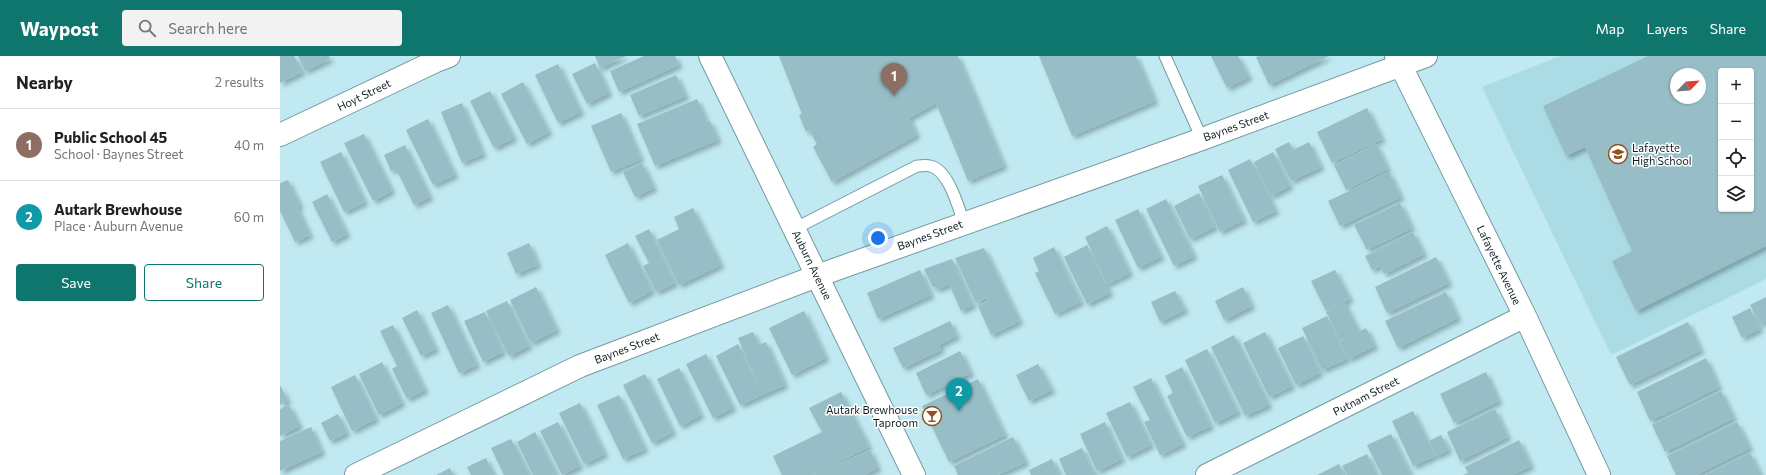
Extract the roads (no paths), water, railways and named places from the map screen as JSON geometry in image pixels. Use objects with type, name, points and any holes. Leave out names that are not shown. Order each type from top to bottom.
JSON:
[{"type":"street","name":"Hoyt Street","points":[[280,135],[449,56]]},
{"type":"street","name":"Auburn Avenue","points":[[710,56],[914,475]]},
{"type":"street","name":"Baynes Street","points":[[356,475],[580,366],[817,276],[1202,139],[1398,60],[1426,56]]},
{"type":"street","name":"Lafayette Avenue","points":[[1398,60],[1525,316],[1599,475]]},
{"type":"street","name":"Putnam Street","points":[[1207,475],[1525,316]]},
{"type":"lane","points":[[1164,56],[1202,139]]},
{"type":"lane","points":[[794,229],[917,166],[930,166],[939,171],[946,179],[964,223]]},
{"type":"place","name":"Public School 45","points":[[894,96]]},
{"type":"place","name":"Lafayette High School","points":[[1618,154]]},
{"type":"place","name":"Autark Brewhouse","points":[[959,411]]},
{"type":"place","name":"Autark Brewhouse Taproom","points":[[932,416]]}]
